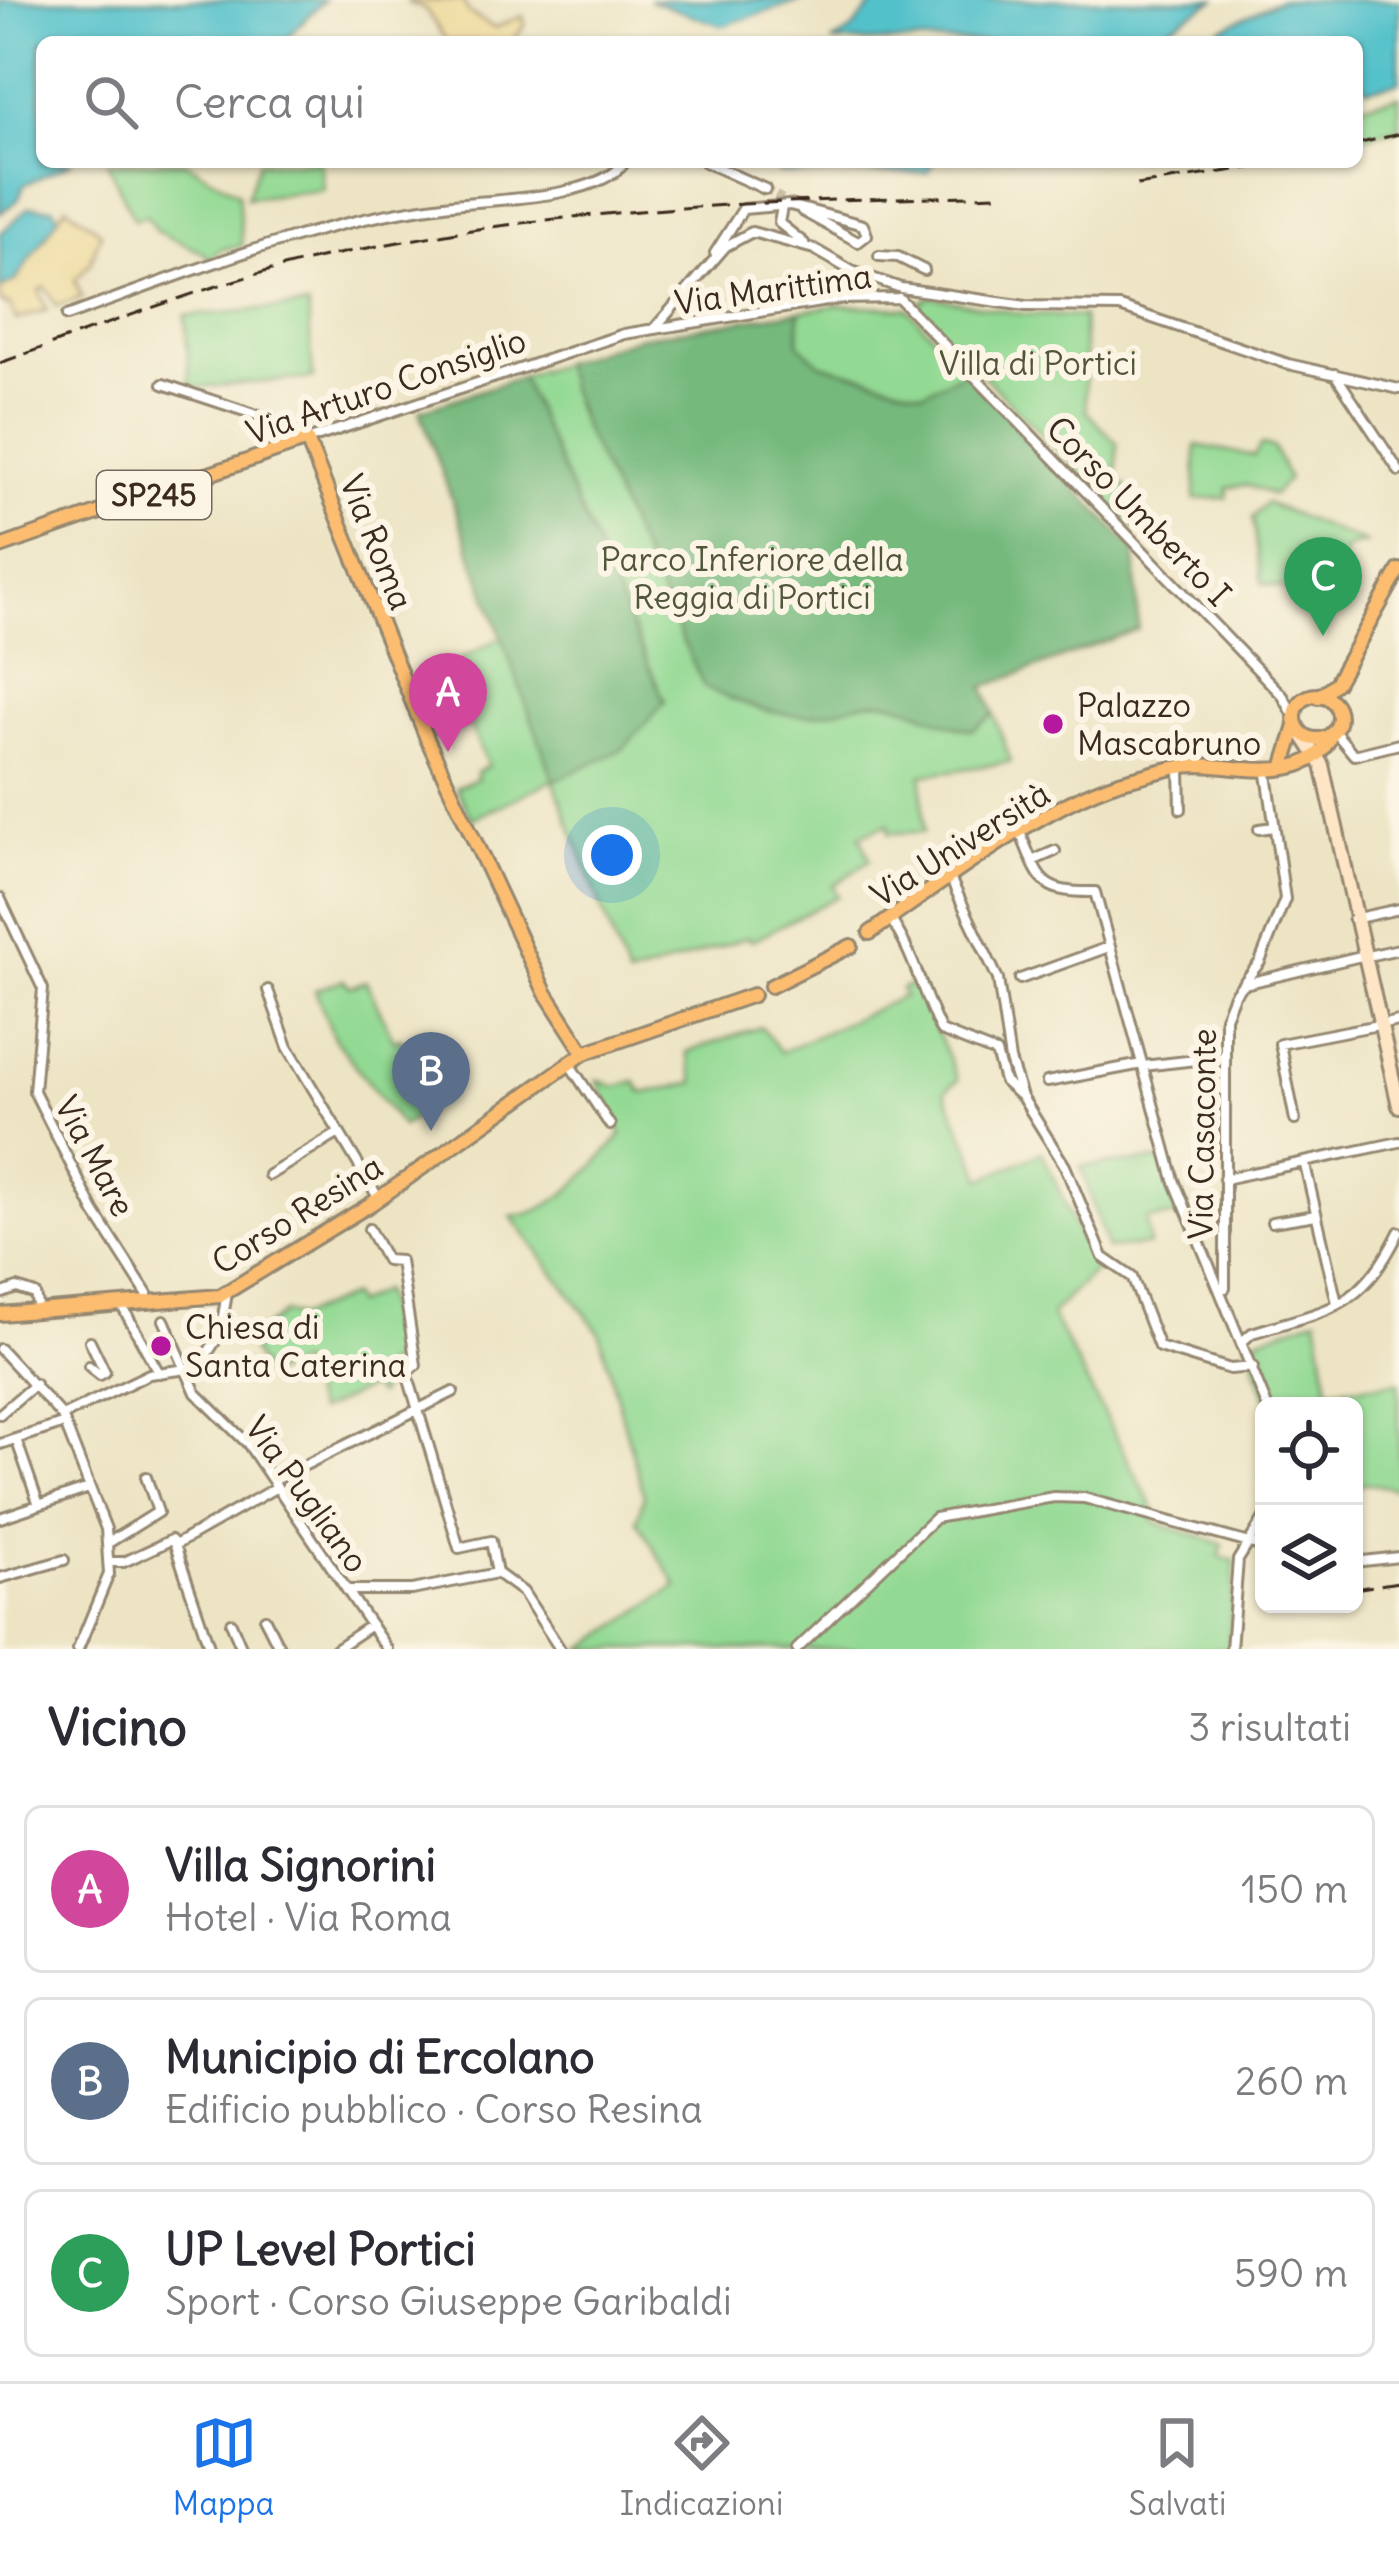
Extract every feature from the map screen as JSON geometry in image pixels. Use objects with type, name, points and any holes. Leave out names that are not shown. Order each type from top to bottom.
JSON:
[{"type":"main road","name":"Via Arturo Consiglio","points":[[0,547],[306,441]]},
{"type":"main road","name":"Via Roma","points":[[306,441],[428,741],[545,992],[584,1053]]},
{"type":"main road","points":[[1267,774],[1318,756],[1333,733],[1340,718],[1333,703],[1336,683],[1399,570]]},
{"type":"main road","points":[[1284,765],[1297,718],[1336,683]]},
{"type":"main road","points":[[1318,697],[1333,703]]},
{"type":"main road","points":[[1297,718],[1333,733]]},
{"type":"main road","name":"Via Università","points":[[870,933],[1019,831],[1126,779],[1195,765],[1267,774]]},
{"type":"main road","name":"Via Università","points":[[771,986],[850,946]]},
{"type":"main road","points":[[584,1053],[753,995]]},
{"type":"main road","name":"Corso Resina","points":[[0,1314],[122,1306],[227,1292],[379,1199],[584,1053]]},
{"type":"street","points":[[67,316],[215,262],[409,209],[602,185],[619,168]]},
{"type":"street","points":[[718,168],[765,189]]},
{"type":"street","points":[[694,284],[743,209],[790,206],[856,222],[867,236],[858,242],[802,211]]},
{"type":"street","points":[[790,206],[780,208],[777,218],[790,238]]},
{"type":"street","points":[[654,329],[740,234],[790,238],[907,295],[1026,306],[1120,307],[1288,364],[1399,389]]},
{"type":"street","points":[[879,256],[898,257],[924,270]]},
{"type":"street","name":"Via Marittima","points":[[654,329],[839,299],[907,295]]},
{"type":"street","name":"Corso Umberto I","points":[[907,295],[1283,696],[1297,718]]},
{"type":"street","points":[[674,308],[674,328]]},
{"type":"street","name":"Via Arturo Consiglio","points":[[306,441],[623,334],[654,329]]},
{"type":"street","points":[[1335,373],[1399,471]]},
{"type":"street","points":[[163,384],[281,423],[296,429],[306,441]]},
{"type":"street","points":[[1297,718],[1324,778],[1361,957],[1399,1106]]},
{"type":"street","points":[[1333,733],[1354,755],[1399,744]]},
{"type":"street","points":[[1180,769],[1181,809]]},
{"type":"street","name":"Via Casaconte","points":[[1226,1295],[1222,1057],[1226,1017],[1242,984],[1260,962],[1285,899],[1267,774]]},
{"type":"street","points":[[1259,829],[1274,827]]},
{"type":"street","points":[[1019,831],[1043,884],[1062,894],[1095,892],[1174,1180],[1226,1295],[1264,1397]]},
{"type":"street","points":[[1032,861],[1054,851]]},
{"type":"street","points":[[950,878],[998,979],[1010,1060],[1022,1097],[1065,1166],[1103,1257],[1132,1277],[1160,1347],[1230,1369],[1253,1367]]},
{"type":"street","name":"Via Mare","points":[[0,898],[43,989],[34,1091],[94,1211],[147,1294]]},
{"type":"street","points":[[1353,919],[1399,909]]},
{"type":"street","points":[[890,918],[911,950],[920,988],[941,1031],[996,1054],[1004,1081],[1022,1097]]},
{"type":"street","points":[[1020,979],[1109,946]]},
{"type":"street","points":[[1242,984],[1399,949]]},
{"type":"street","points":[[268,990],[281,1034],[379,1199]]},
{"type":"street","points":[[1295,1120],[1280,1044],[1399,1021]]},
{"type":"street","points":[[1047,1082],[1222,1057]]},
{"type":"street","points":[[569,1065],[610,1125]]},
{"type":"street","points":[[269,1174],[339,1133]]},
{"type":"street","points":[[1224,1179],[1399,1142]]},
{"type":"street","points":[[1306,1165],[1337,1303]]},
{"type":"street","points":[[1272,1222],[1316,1215]]},
{"type":"street","points":[[369,1229],[386,1260],[400,1261],[416,1365],[406,1372],[458,1548],[491,1541],[497,1573],[523,1592],[560,1649]]},
{"type":"street","points":[[1244,1340],[1358,1295],[1379,1272],[1399,1232]]},
{"type":"street","points":[[0,1294],[16,1288],[34,1294],[39,1312]]},
{"type":"street","points":[[0,1444],[64,1419],[107,1382],[188,1369],[216,1345],[227,1292]]},
{"type":"street","points":[[122,1306],[159,1372]]},
{"type":"street","name":"Via Pugliano","points":[[164,1320],[196,1393],[248,1444],[387,1649]]},
{"type":"street","points":[[90,1341],[107,1382]]},
{"type":"street","points":[[0,1348],[64,1419],[108,1543],[103,1594],[81,1632],[78,1649]]},
{"type":"street","points":[[89,1366],[107,1382]]},
{"type":"street","points":[[0,1414],[35,1383]]},
{"type":"street","points":[[175,1545],[275,1484],[453,1392]]},
{"type":"street","points":[[16,1439],[39,1505]]},
{"type":"street","points":[[108,1543],[158,1512],[146,1478]]},
{"type":"street","points":[[0,1518],[89,1488]]},
{"type":"street","points":[[797,1649],[935,1518],[1054,1497],[1084,1498],[1255,1544]]},
{"type":"street","points":[[1231,1649],[1238,1560],[1255,1530]]},
{"type":"street","points":[[109,1562],[124,1562],[171,1540],[210,1649]]},
{"type":"street","points":[[1363,1561],[1399,1557]]},
{"type":"street","points":[[0,1578],[64,1560]]},
{"type":"street","points":[[347,1590],[412,1590],[497,1573]]},
{"type":"street","points":[[265,1619],[280,1649]]},
{"type":"street","points":[[231,1624],[242,1649]]},
{"type":"street","points":[[335,1649],[371,1625]]},
{"type":"green space","points":[[1399,96],[1399,128],[1363,137],[1363,105]]},
{"type":"green space","points":[[110,168],[195,168],[238,193],[242,246],[222,249],[208,261],[206,254],[156,231],[146,215],[134,220]]},
{"type":"green space","points":[[257,168],[321,168],[323,190],[246,198]]},
{"type":"green space","name":"Villa di Portici","points":[[930,296],[1021,314],[1083,317],[1086,411],[1117,443],[1117,479],[1135,494],[1135,530],[915,306]]},
{"type":"green space","name":"Parco Inferiore della Reggia di Portici","points":[[838,305],[907,308],[1135,551],[1138,629],[984,687],[1011,762],[922,775],[924,832],[889,833],[889,824],[860,835],[870,860],[833,886],[838,896],[751,941],[748,937],[628,978],[553,780],[472,819],[456,788],[478,778],[476,773],[488,766],[470,725],[435,739],[413,685],[502,637],[420,411],[640,337]]},
{"type":"green space","points":[[308,306],[313,378],[190,388],[185,316]]},
{"type":"green space","points":[[800,311],[798,343],[821,364],[923,392],[966,371],[1135,551],[1138,629],[984,687],[994,714],[973,730],[894,703],[784,714],[704,687],[580,420],[561,363],[640,337]]},
{"type":"green space","points":[[521,377],[665,702],[623,749],[554,781],[420,411]]},
{"type":"green space","points":[[1196,445],[1254,456],[1261,445],[1273,447],[1288,479],[1273,495],[1246,485],[1228,488],[1227,498],[1195,499]]},
{"type":"green space","points":[[1266,503],[1365,543],[1348,548],[1338,563],[1322,554],[1314,557],[1315,573],[1338,588],[1332,600],[1262,583],[1253,518]]},
{"type":"green space","points":[[344,980],[350,987],[366,981],[394,1041],[400,1038],[436,1103],[402,1126],[334,1038],[315,990]]},
{"type":"green space","points":[[915,983],[958,1080],[945,1091],[983,1179],[1042,1152],[1080,1238],[1099,1266],[1051,1314],[1155,1511],[1153,1522],[1223,1544],[1219,1557],[1235,1561],[1228,1649],[582,1649],[677,1586],[637,1520],[644,1496],[599,1332],[512,1217],[559,1198],[622,1135],[597,1080],[616,1087],[635,1081],[643,1093],[695,1083],[687,1052],[761,1027],[781,1052],[904,996],[901,989]]},
{"type":"green space","points":[[1164,1160],[1182,1216],[1146,1219],[1149,1245],[1107,1249],[1081,1166]]},
{"type":"green space","points":[[382,1291],[399,1359],[384,1365],[389,1377],[378,1395],[369,1388],[317,1412],[299,1364],[265,1376],[246,1340],[284,1313],[298,1317],[351,1296],[355,1304]]},
{"type":"green space","points":[[1317,1317],[1329,1390],[1399,1382],[1399,1489],[1363,1484],[1363,1397],[1266,1397],[1247,1342]]},
{"type":"sand","points":[[462,0],[469,13],[494,28],[523,16],[525,25],[516,36],[443,36],[425,9],[406,2]]},
{"type":"sand","points":[[66,206],[101,232],[90,264],[75,280],[82,298],[57,306],[45,287],[39,291],[47,310],[16,320],[11,306],[0,302],[0,289],[16,280]]},
{"type":"water","points":[[0,0],[324,0],[289,36],[36,36],[36,168],[60,168],[24,185],[18,200],[0,213]]},
{"type":"water","points":[[649,0],[804,0],[722,27]]},
{"type":"water","points":[[877,0],[1215,0],[1152,36],[842,36]]},
{"type":"water","points":[[1280,0],[1399,0],[1399,82],[1367,89],[1363,84],[1363,36],[1205,36]]},
{"type":"water","points":[[778,168],[930,168],[928,173],[779,174]]},
{"type":"water","points":[[29,207],[54,208],[58,218],[16,280],[0,289],[0,234]]},
{"type":"pier","points":[[643,0],[722,27],[810,0],[798,11],[722,33]]},
{"type":"tunnel","points":[[765,189],[796,206]]},
{"type":"railway","points":[[1363,143],[1399,134]]},
{"type":"railway","points":[[1137,185],[1249,168]]},
{"type":"railway","points":[[0,363],[226,283],[392,243],[650,210],[1000,195]]},
{"type":"railway","points":[[1363,1588],[1399,1582]]},
{"type":"place","name":"UP Level Portici","points":[[1323,636]]},
{"type":"place","name":"Palazzo Mascabruno","points":[[1053,724]]},
{"type":"place","name":"Villa Signorini","points":[[448,752]]},
{"type":"place","name":"Municipio di Ercolano","points":[[431,1131]]},
{"type":"place","name":"Chiesa di Santa Caterina","points":[[161,1346]]}]
